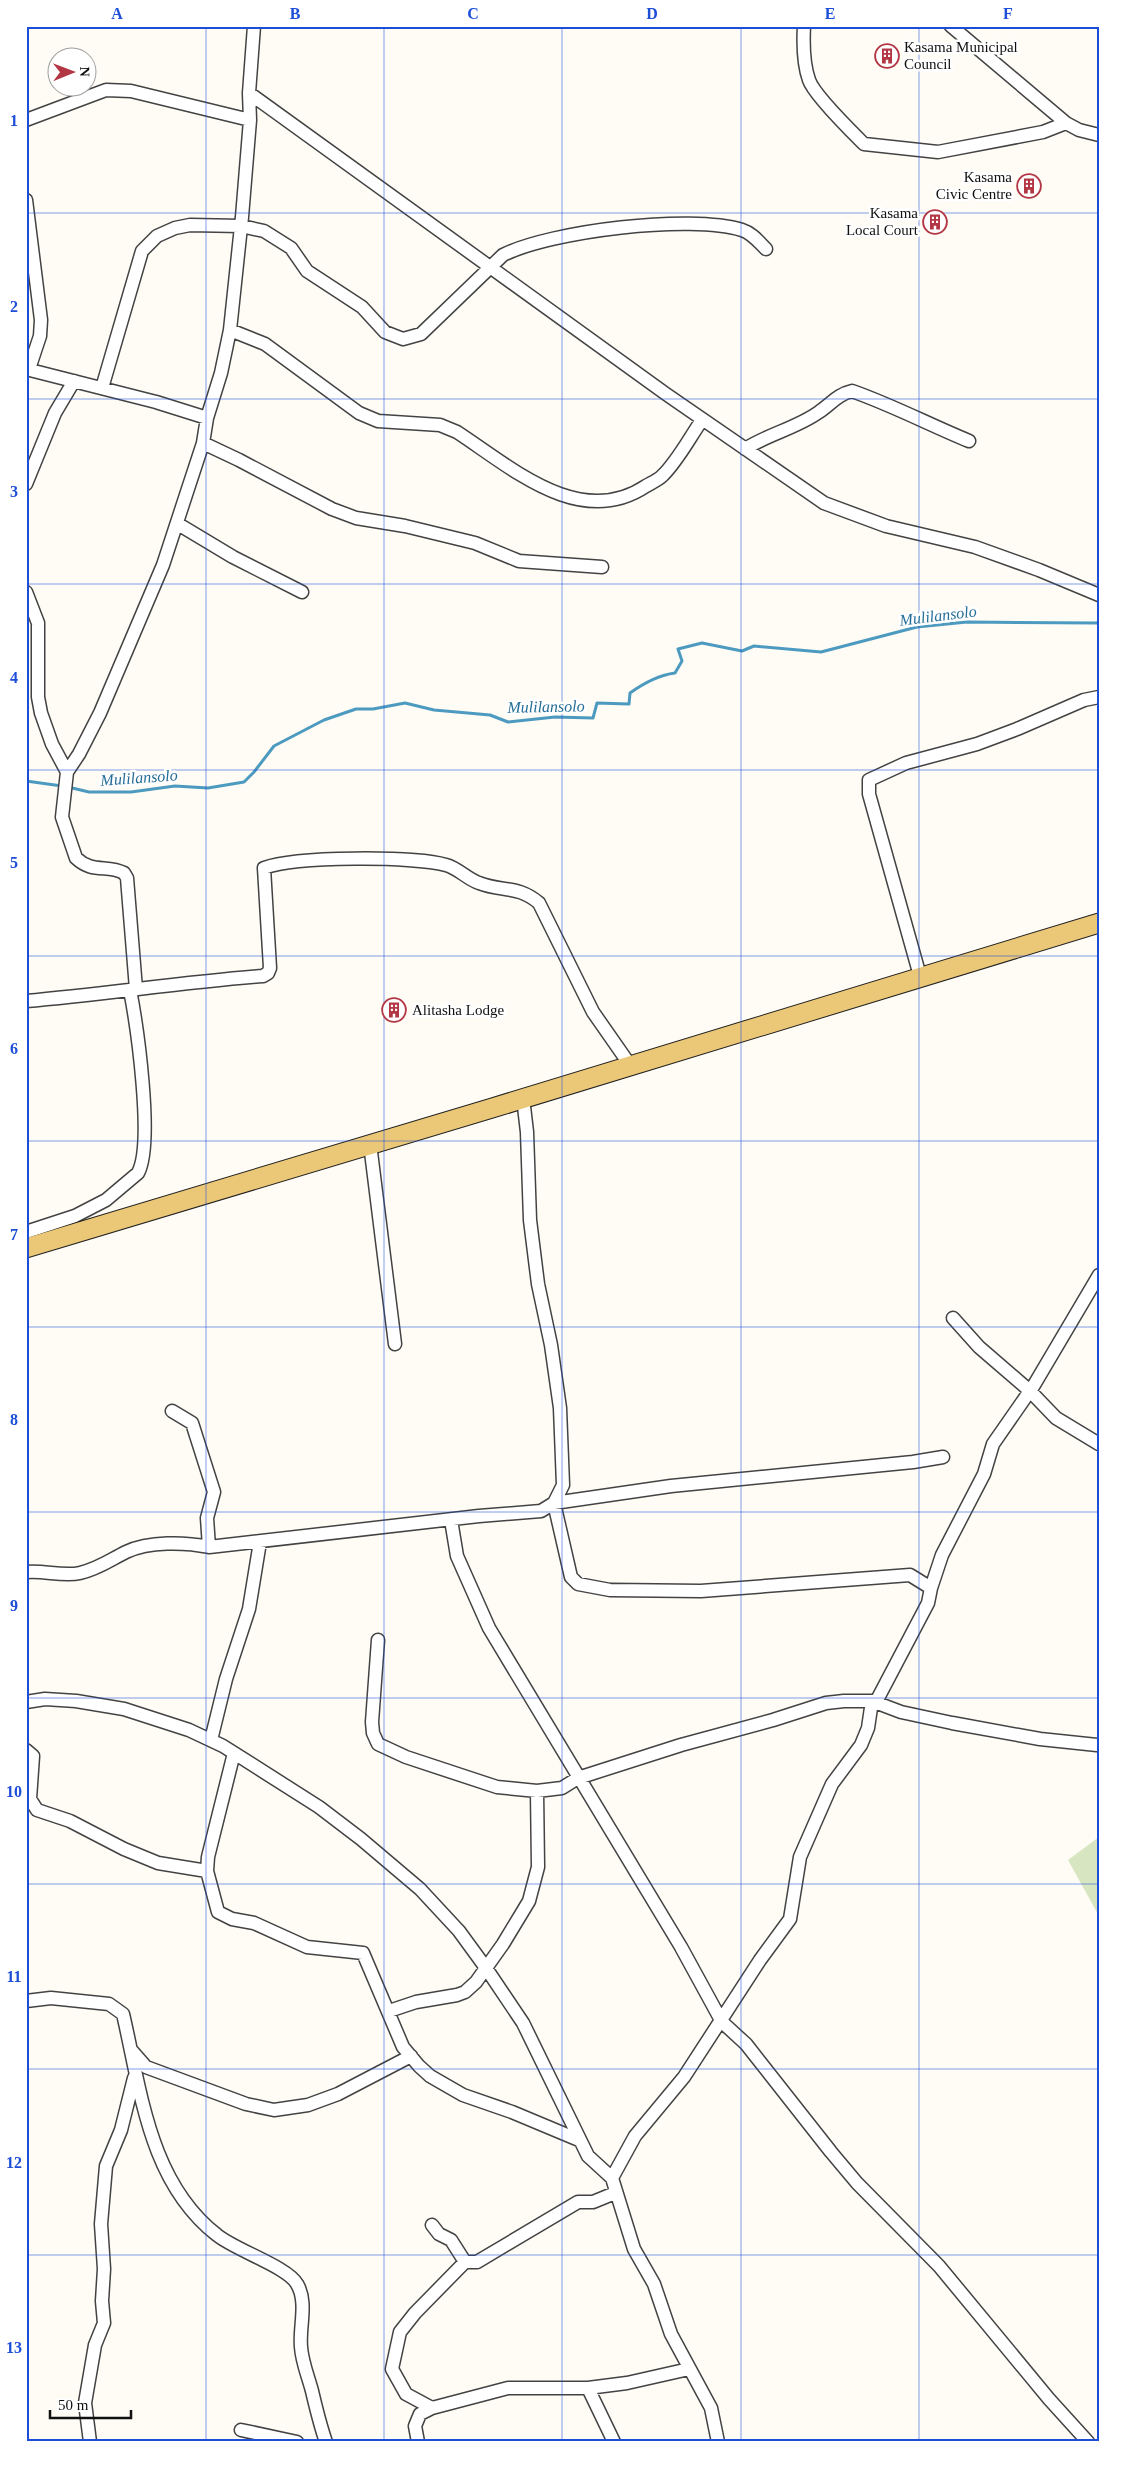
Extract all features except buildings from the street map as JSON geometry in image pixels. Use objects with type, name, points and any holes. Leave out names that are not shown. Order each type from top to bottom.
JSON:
[{"type":"main road","points":[[26,1248],[630,1065],[688,1050],[920,976],[1099,923]]},
{"type":"street","points":[[26,1232],[75,1216],[106,1200],[138,1173],[141,1167],[146,1137],[134,1013],[127,878],[120,871],[95,869],[76,858],[62,817],[66,780],[100,713],[178,524],[203,443],[206,418],[221,373],[230,330],[241,226],[250,120],[249,93],[254,26]]},
{"type":"street","points":[[804,26],[803,51],[809,81],[835,114],[864,144],[938,152],[1034,134],[1066,124]]},
{"type":"street","points":[[951,26],[1066,124],[1079,130],[1099,135]]},
{"type":"street","points":[[26,120],[106,90],[131,92],[250,120]]},
{"type":"street","points":[[249,93],[702,420],[824,503],[886,526],[975,547],[1039,570],[1099,595]]},
{"type":"street","points":[[26,200],[41,320],[40,336],[28,369],[206,418]]},
{"type":"street","points":[[102,388],[142,251],[149,242],[175,228],[190,225],[241,226],[264,232],[291,248],[307,271],[362,307],[385,332],[396,338],[403,339],[421,334],[502,255],[514,249],[582,233],[629,225],[704,225],[742,230],[752,234],[766,249]]},
{"type":"street","points":[[230,330],[265,344],[359,413],[378,421],[440,425],[457,432],[553,493],[579,501],[608,502],[625,499],[662,476],[702,420]]},
{"type":"street","points":[[26,484],[55,413],[74,381]]},
{"type":"street","points":[[745,449],[762,438],[804,421],[820,412],[836,397],[852,391],[899,409],[926,424],[969,442]]},
{"type":"street","points":[[203,443],[240,460],[332,509],[356,518],[405,526],[475,542],[519,561],[602,566]]},
{"type":"street","points":[[178,524],[233,557],[302,592]]},
{"type":"street","points":[[26,592],[38,623],[38,697],[41,713],[66,780]]},
{"type":"street","points":[[920,976],[870,794],[868,780],[906,763],[977,744],[1084,700],[1099,697]]},
{"type":"street","points":[[26,1000],[89,996],[264,976],[268,974],[264,868],[316,860],[408,859],[448,865],[478,883],[528,893],[539,903],[592,1012],[630,1065]]},
{"type":"street","points":[[523,1098],[528,1132],[530,1220],[538,1284],[551,1345],[560,1408],[563,1485],[554,1503],[571,1577],[578,1584],[594,1588],[701,1591],[910,1576],[931,1588]]},
{"type":"street","points":[[370,1144],[395,1344]]},
{"type":"street","points":[[378,1640],[372,1722],[373,1733],[378,1744],[406,1757],[498,1788],[537,1791],[562,1788],[578,1778],[681,1745],[774,1720],[826,1703],[877,1700],[928,1603],[942,1555],[984,1474],[992,1444],[1030,1391],[1083,1306],[1099,1275]]},
{"type":"street","points":[[953,1318],[979,1347],[1030,1391],[1056,1418],[1099,1444]]},
{"type":"street","points":[[172,1411],[192,1423],[214,1492],[207,1518],[209,1547]]},
{"type":"street","points":[[26,1572],[82,1573],[105,1565],[127,1552],[157,1545],[188,1543],[209,1547],[541,1511],[554,1503],[671,1486],[913,1462],[943,1457]]},
{"type":"street","points":[[451,1520],[457,1556],[490,1628],[532,1695],[578,1778],[680,1947],[722,2022],[746,2044],[831,2152],[939,2266],[1049,2399],[1088,2442]]},
{"type":"street","points":[[211,1740],[226,1679],[249,1609],[260,1542]]},
{"type":"street","points":[[26,1702],[45,1700],[76,1701],[124,1709],[189,1730],[211,1740],[296,1792],[361,1838],[420,1888],[459,1931],[523,2023],[588,2156],[612,2178],[615,2193],[634,2249],[654,2284],[671,2334],[712,2408],[718,2442]]},
{"type":"street","points":[[872,1701],[901,1712],[952,1723],[1040,1739],[1097,1745]]},
{"type":"street","points":[[612,2178],[635,2136],[678,2084],[722,2022],[760,1960],[790,1919],[800,1857],[832,1784],[861,1745],[868,1728],[872,1701]]},
{"type":"street","points":[[26,1750],[33,1756],[30,1799],[38,1810],[70,1821],[124,1849],[158,1863],[207,1871]]},
{"type":"street","points":[[234,1753],[208,1857],[207,1871],[218,1912],[223,1916],[254,1923],[307,1948],[364,1953],[397,2034],[411,2056],[430,2076],[463,2094],[579,2140]]},
{"type":"street","points":[[389,2011],[416,2002],[458,1996],[476,1982],[521,1916],[534,1887],[538,1867],[537,1791]]},
{"type":"street","points":[[26,2002],[51,1998],[109,2004],[123,2014],[134,2075],[150,2134],[170,2178],[198,2219],[236,2248],[282,2270],[297,2282],[302,2296],[301,2349],[319,2423],[326,2442]]},
{"type":"street","points":[[131,2050],[146,2067],[246,2104],[274,2110],[308,2105],[338,2094],[411,2056]]},
{"type":"street","points":[[90,2442],[85,2403],[95,2345],[104,2324],[102,2301],[104,2269],[101,2224],[106,2166],[121,2130],[134,2075]]},
{"type":"street","points":[[432,2408],[406,2394],[392,2370],[400,2332],[415,2313],[465,2262],[477,2262],[578,2202],[593,2202],[615,2193]]},
{"type":"street","points":[[432,2225],[440,2234],[451,2240],[465,2262]]},
{"type":"street","points":[[418,2442],[415,2426],[420,2414],[432,2408],[508,2388],[588,2388],[627,2383],[689,2369]]},
{"type":"street","points":[[588,2388],[614,2442]]},
{"type":"street","points":[[241,2430],[297,2442]]},
{"type":"green space","points":[[1099,1837],[1099,1916],[1068,1860]]},
{"type":"waterway","name":"Mulilansolo","points":[[68,787],[89,792],[131,792],[175,786],[208,788],[244,782],[274,746],[324,720],[356,709],[373,709],[405,703],[434,710],[490,715],[508,722],[555,717],[593,718],[597,703],[629,704],[630,693],[635,689],[657,678],[675,673],[682,661],[678,649],[702,643],[742,651],[754,646],[821,652],[917,627],[967,622],[1097,623],[1099,621]]},
{"type":"waterway","name":"Mulilansolo","points":[[26,781],[62,786]]},
{"type":"place","name":"Kasama Municipal Council","points":[[887,56]]},
{"type":"place","name":"Kasama Civic Centre","points":[[1029,186]]},
{"type":"place","name":"Kasama Local Court","points":[[935,222]]},
{"type":"place","name":"Alitasha Lodge","points":[[394,1010]]}]
